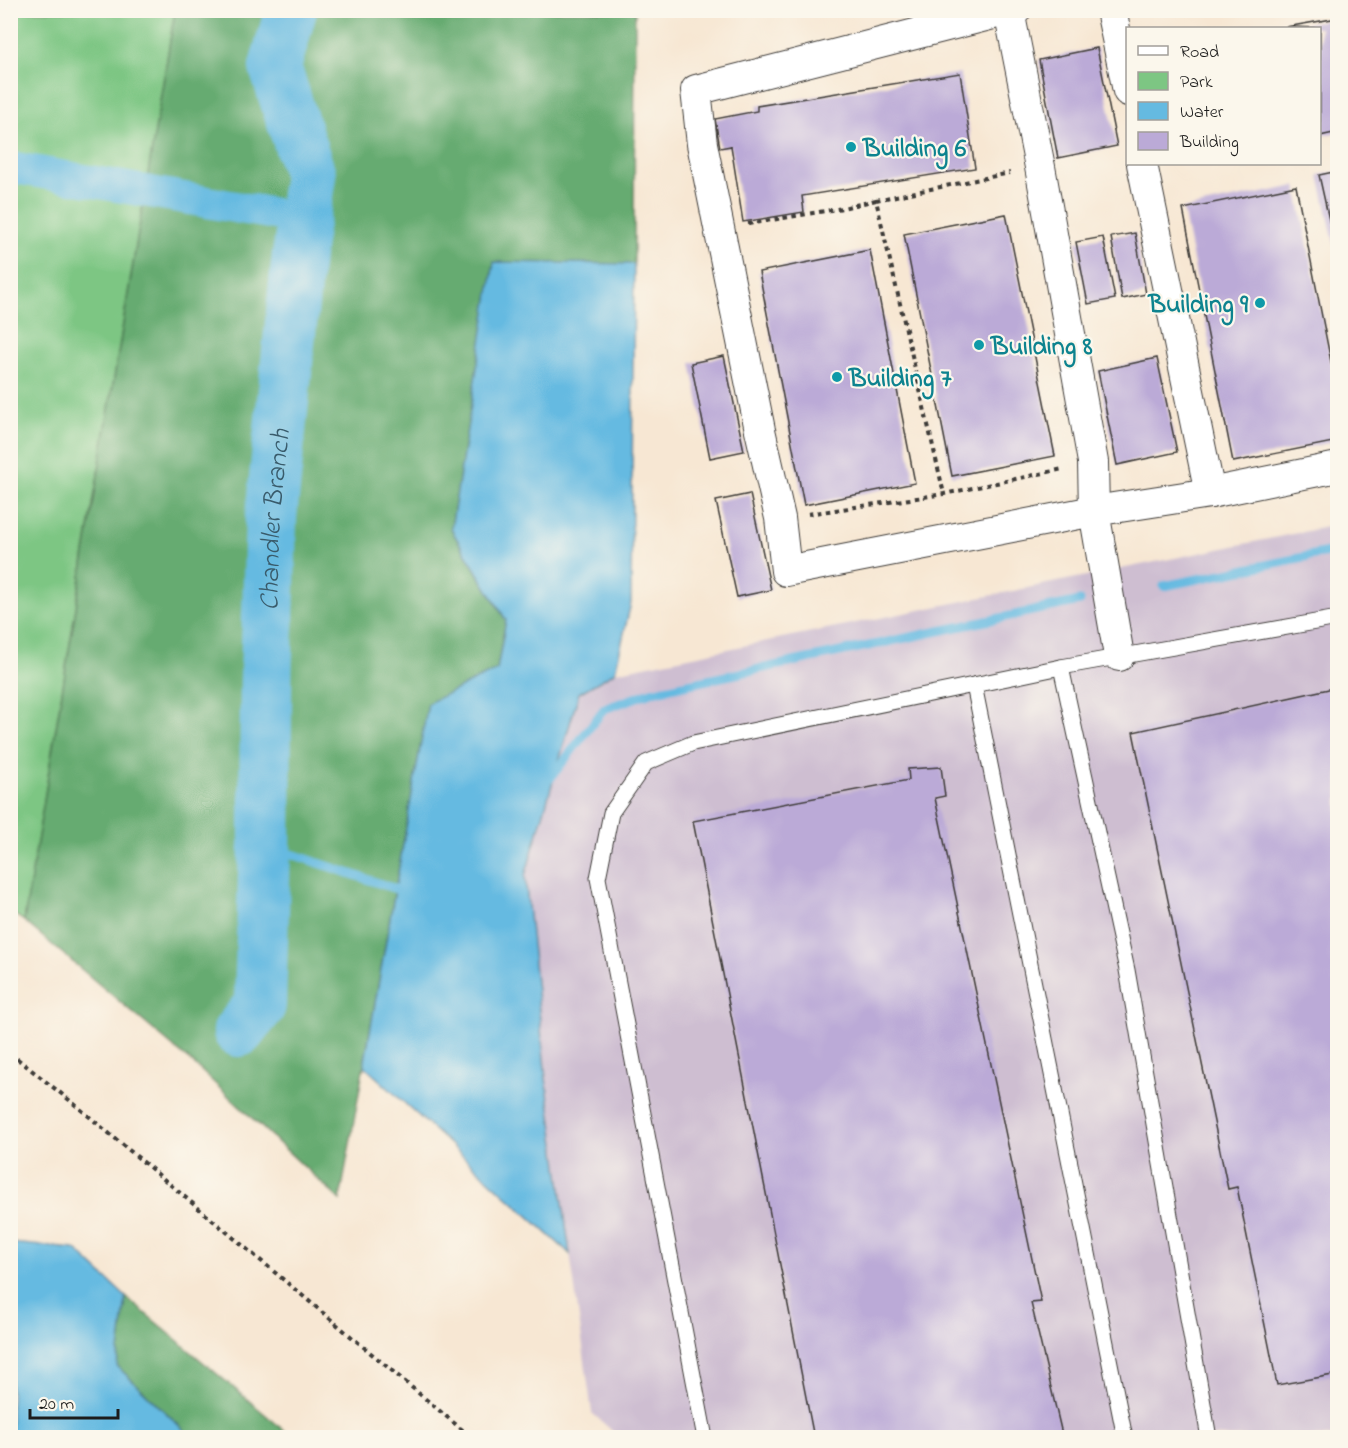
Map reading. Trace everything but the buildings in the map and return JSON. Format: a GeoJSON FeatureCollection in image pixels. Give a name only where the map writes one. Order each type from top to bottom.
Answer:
{"type":"FeatureCollection","features":[{"type":"Feature","properties":{"kind":"street"},"geometry":{"type":"LineString","coordinates":[[1016,10],[696,90],[702,144],[780,518],[786,571],[1094,511],[1210,493],[1338,467]]}},
{"type":"Feature","properties":{"kind":"street"},"geometry":{"type":"LineString","coordinates":[[1111,10],[1126,81]]}},
{"type":"Feature","properties":{"kind":"street"},"geometry":{"type":"LineString","coordinates":[[1009,11],[1040,167],[1093,462],[1094,511],[1119,656]]}},
{"type":"Feature","properties":{"kind":"street"},"geometry":{"type":"LineString","coordinates":[[1142,165],[1210,493]]}},
{"type":"Feature","properties":{"kind":"lane"},"geometry":{"type":"LineString","coordinates":[[705,1437],[598,878],[611,813],[646,763],[693,743],[1061,667],[1338,618]]}},
{"type":"Feature","properties":{"kind":"lane"},"geometry":{"type":"LineString","coordinates":[[1061,667],[1127,970],[1209,1437]]}},
{"type":"Feature","properties":{"kind":"lane"},"geometry":{"type":"LineString","coordinates":[[974,685],[1125,1437]]}},
{"type":"Feature","properties":{"kind":"path"},"geometry":{"type":"LineString","coordinates":[[719,228],[843,208],[1040,167]]}},
{"type":"Feature","properties":{"kind":"path"},"geometry":{"type":"LineString","coordinates":[[876,200],[944,494]]}},
{"type":"Feature","properties":{"kind":"path"},"geometry":{"type":"LineString","coordinates":[[780,518],[944,494],[1093,462]]}},
{"type":"Feature","properties":{"kind":"path"},"geometry":{"type":"LineString","coordinates":[[10,1053],[82,1110],[472,1437]]}},
{"type":"Feature","properties":{"kind":"shaded area"},"geometry":{"type":"Polygon","coordinates":[[[1337,525],[1337,1437],[619,1437],[592,1413],[546,1078],[525,876],[579,693],[615,672],[1337,525]]]}},
{"type":"Feature","properties":{"kind":"green space"},"geometry":{"type":"Polygon","coordinates":[[[11,11],[175,11],[24,921],[11,912],[11,11]]]}},
{"type":"Feature","properties":{"kind":"green space"},"geometry":{"type":"Polygon","coordinates":[[[175,11],[635,11],[634,264],[494,263],[451,529],[506,620],[497,670],[428,704],[340,1200],[195,1065],[24,921],[175,11]]]}},
{"type":"Feature","properties":{"kind":"green space"},"geometry":{"type":"Polygon","coordinates":[[[126,1297],[292,1437],[191,1437],[117,1366],[126,1297]]]}},
{"type":"Feature","properties":{"kind":"water"},"geometry":{"type":"Polygon","coordinates":[[[494,262],[634,264],[631,603],[615,672],[579,693],[525,876],[546,1078],[570,1254],[364,1066],[428,703],[497,670],[506,620],[451,529],[494,262]]]}},
{"type":"Feature","properties":{"kind":"water"},"geometry":{"type":"Polygon","coordinates":[[[11,1243],[75,1249],[126,1297],[117,1366],[191,1437],[11,1437],[11,1243]]]}},
{"type":"Feature","properties":{"kind":"waterway","name":"Chandler Branch"},"geometry":{"type":"LineString","coordinates":[[239,1031],[260,1005],[271,517],[298,255],[310,175],[275,67],[291,10]]}},
{"type":"Feature","properties":{"kind":"waterway"},"geometry":{"type":"LineString","coordinates":[[10,167],[303,219]]}},
{"type":"Feature","properties":{"kind":"waterway"},"geometry":{"type":"LineString","coordinates":[[1164,586],[1338,550]]}},
{"type":"Feature","properties":{"kind":"waterway"},"geometry":{"type":"LineString","coordinates":[[549,780],[604,709],[651,692],[1080,601]]}},
{"type":"Feature","properties":{"kind":"waterway"},"geometry":{"type":"LineString","coordinates":[[265,845],[405,892]]}},
{"type":"Feature","properties":{"kind":"place","name":"Building 6"},"geometry":{"type":"Point","coordinates":[851,147]}},
{"type":"Feature","properties":{"kind":"place","name":"Building 9"},"geometry":{"type":"Point","coordinates":[1260,303]}},
{"type":"Feature","properties":{"kind":"place","name":"Building 8"},"geometry":{"type":"Point","coordinates":[979,345]}},
{"type":"Feature","properties":{"kind":"place","name":"Building 7"},"geometry":{"type":"Point","coordinates":[837,377]}}]}
